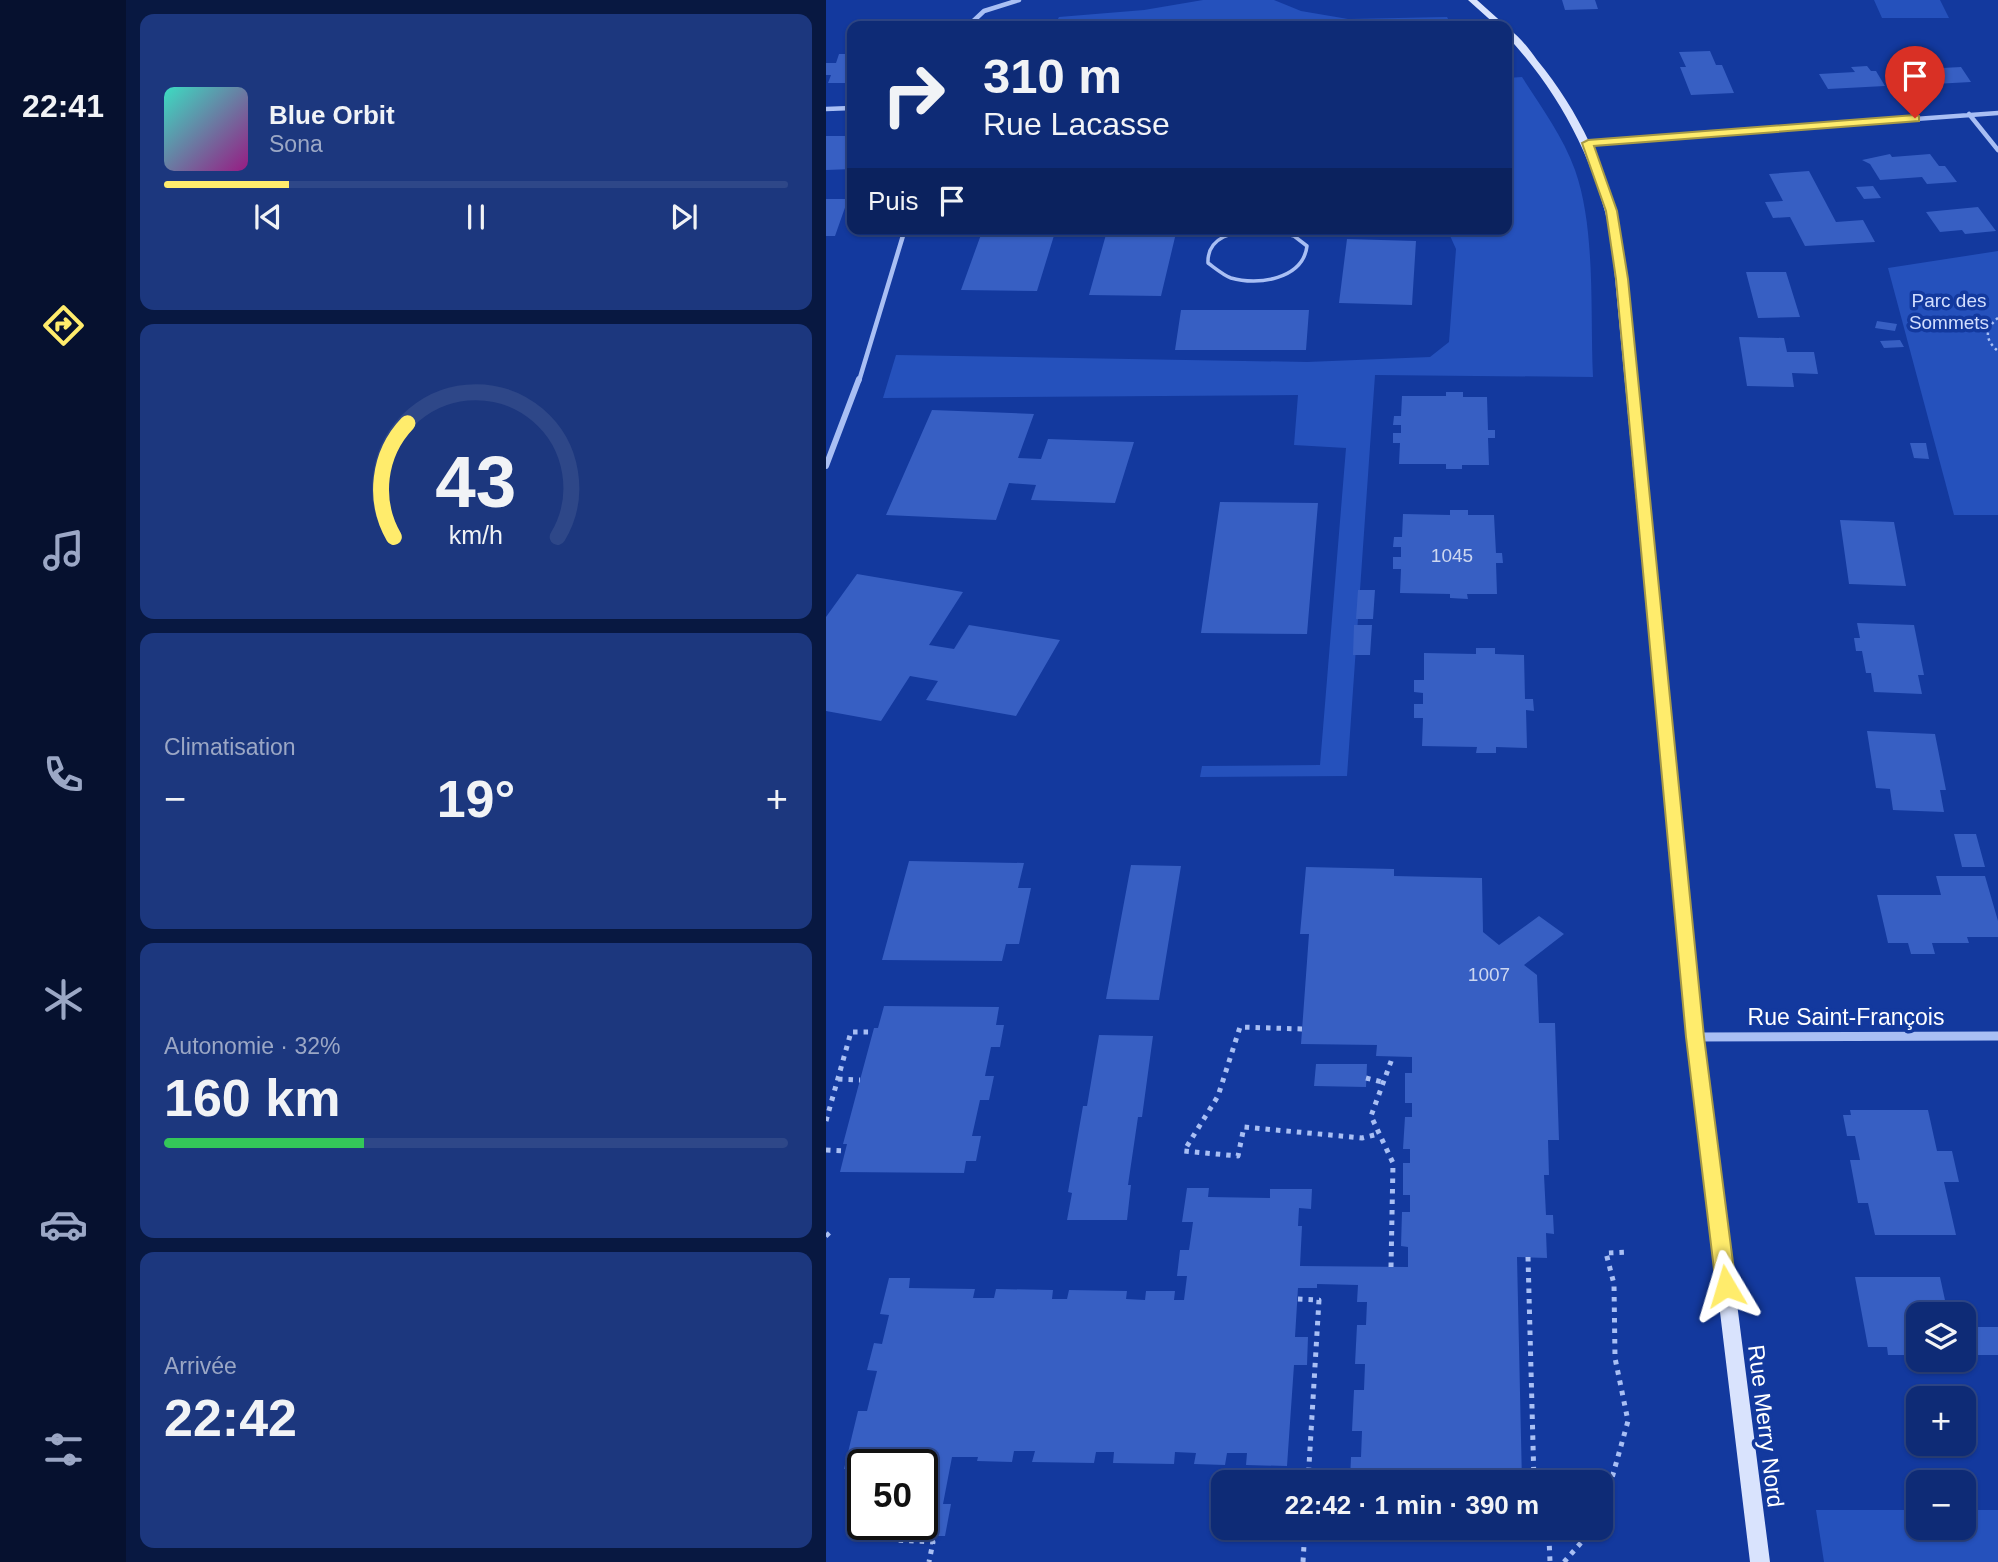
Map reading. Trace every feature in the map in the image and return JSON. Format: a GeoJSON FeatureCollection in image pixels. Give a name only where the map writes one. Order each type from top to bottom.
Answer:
{"type":"FeatureCollection","features":[{"type":"Feature","properties":{"kind":"main road"},"geometry":{"type":"LineString","coordinates":[[1472,0],[1496,21]]}},
{"type":"Feature","properties":{"kind":"main road","name":"Rue Merry Nord"},"geometry":{"type":"LineString","coordinates":[[1512,37],[1559,93],[1588,143],[1611,211],[1622,279],[1695,1037],[1760,1562]]}},
{"type":"Feature","properties":{"kind":"street"},"geometry":{"type":"LineString","coordinates":[[972,21],[985,11],[1019,0]]}},
{"type":"Feature","properties":{"kind":"street"},"geometry":{"type":"LineString","coordinates":[[826,109],[847,108]]}},
{"type":"Feature","properties":{"kind":"street"},"geometry":{"type":"LineString","coordinates":[[1588,143],[1998,113]]}},
{"type":"Feature","properties":{"kind":"street"},"geometry":{"type":"LineString","coordinates":[[1969,114],[1998,150]]}},
{"type":"Feature","properties":{"kind":"street"},"geometry":{"type":"LineString","coordinates":[[826,466],[861,375],[903,235]]}},
{"type":"Feature","properties":{"kind":"street","name":"Rue Saint-François"},"geometry":{"type":"LineString","coordinates":[[1695,1037],[1998,1036]]}},
{"type":"Feature","properties":{"kind":"lane"},"geometry":{"type":"LineString","coordinates":[[1228,235],[1218,239],[1210,247],[1206,255],[1208,263],[1215,271],[1241,280],[1273,279],[1301,267],[1307,259],[1308,250],[1303,242],[1292,235]]}},
{"type":"Feature","properties":{"kind":"path"},"geometry":{"type":"LineString","coordinates":[[1998,318],[1990,323],[1986,331],[1987,340],[1998,351]]}},
{"type":"Feature","properties":{"kind":"path"},"geometry":{"type":"LineString","coordinates":[[1302,1029],[1240,1027],[1218,1096],[1184,1151],[1238,1156],[1244,1126],[1362,1138],[1378,1134]]}},
{"type":"Feature","properties":{"kind":"path"},"geometry":{"type":"LineString","coordinates":[[826,1121],[851,1032],[873,1032]]}},
{"type":"Feature","properties":{"kind":"path"},"geometry":{"type":"LineString","coordinates":[[1391,1266],[1393,1163],[1372,1125],[1371,1111],[1392,1056]]}},
{"type":"Feature","properties":{"kind":"path"},"geometry":{"type":"LineString","coordinates":[[1366,1078],[1383,1082]]}},
{"type":"Feature","properties":{"kind":"path"},"geometry":{"type":"LineString","coordinates":[[838,1079],[860,1080]]}},
{"type":"Feature","properties":{"kind":"path"},"geometry":{"type":"LineString","coordinates":[[826,1150],[846,1151]]}},
{"type":"Feature","properties":{"kind":"path"},"geometry":{"type":"LineString","coordinates":[[1613,1474],[1628,1421],[1615,1358],[1615,1293],[1606,1253],[1629,1252]]}},
{"type":"Feature","properties":{"kind":"path"},"geometry":{"type":"LineString","coordinates":[[1528,1257],[1534,1470]]}},
{"type":"Feature","properties":{"kind":"path"},"geometry":{"type":"LineString","coordinates":[[1298,1299],[1319,1300],[1309,1470]]}},
{"type":"Feature","properties":{"kind":"path"},"geometry":{"type":"LineString","coordinates":[[894,1540],[933,1542],[929,1562]]}},
{"type":"Feature","properties":{"kind":"path"},"geometry":{"type":"LineString","coordinates":[[1303,1562],[1304,1540]]}},
{"type":"Feature","properties":{"kind":"path"},"geometry":{"type":"LineString","coordinates":[[1549,1540],[1550,1562]]}},
{"type":"Feature","properties":{"kind":"path"},"geometry":{"type":"LineString","coordinates":[[1564,1562],[1583,1540]]}},
{"type":"Feature","properties":{"kind":"green space"},"geometry":{"type":"Polygon","coordinates":[[[1203,0],[1274,0],[1301,11],[1348,19],[1447,17],[1449,21],[1057,21],[1059,17],[1144,10],[1203,0]]]}},
{"type":"Feature","properties":{"kind":"green space"},"geometry":{"type":"Polygon","coordinates":[[[1874,0],[1940,0],[1949,18],[1882,18],[1874,0]]]}},
{"type":"Feature","properties":{"kind":"green space"},"geometry":{"type":"Polygon","coordinates":[[[1522,77],[1551,122],[1575,170],[1582,193],[1591,272],[1593,377],[1375,375],[1347,776],[1200,777],[1202,766],[1320,765],[1346,448],[1294,445],[1298,395],[883,398],[896,355],[1307,362],[1430,357],[1449,342],[1456,249],[1450,235],[1512,235],[1512,78],[1522,77]]]}},
{"type":"Feature","properties":{"kind":"green space","name":"Parc des Sommets"},"geometry":{"type":"Polygon","coordinates":[[[1998,251],[1998,515],[1954,515],[1888,268],[1998,251]]]}},
{"type":"Feature","properties":{"kind":"green space"},"geometry":{"type":"Polygon","coordinates":[[[1816,1510],[1906,1510],[1906,1540],[1976,1540],[1976,1510],[1998,1510],[1998,1562],[1824,1562],[1816,1510]]]}},
{"type":"Feature","properties":{"kind":"building"},"geometry":{"type":"Polygon","coordinates":[[[1562,0],[1595,0],[1598,9],[1565,10],[1562,0]]]}},
{"type":"Feature","properties":{"kind":"building"},"geometry":{"type":"Polygon","coordinates":[[[1710,51],[1716,65],[1722,65],[1734,93],[1691,95],[1680,67],[1686,67],[1679,52],[1710,51]]]}},
{"type":"Feature","properties":{"kind":"building"},"geometry":{"type":"Polygon","coordinates":[[[839,54],[847,54],[847,83],[828,83],[831,75],[826,75],[826,63],[836,63],[839,54]]]}},
{"type":"Feature","properties":{"kind":"building"},"geometry":{"type":"Polygon","coordinates":[[[1867,66],[1871,71],[1876,71],[1885,86],[1828,89],[1819,74],[1855,72],[1851,67],[1867,66]]]}},
{"type":"Feature","properties":{"kind":"building"},"geometry":{"type":"Polygon","coordinates":[[[1961,67],[1971,82],[1916,85],[1905,70],[1961,67]]]}},
{"type":"Feature","properties":{"kind":"building"},"geometry":{"type":"Polygon","coordinates":[[[826,136],[847,136],[847,169],[826,170],[826,136]]]}},
{"type":"Feature","properties":{"kind":"building"},"geometry":{"type":"Polygon","coordinates":[[[1890,154],[1892,157],[1930,154],[1939,166],[1945,166],[1957,182],[1927,184],[1922,177],[1880,180],[1870,164],[1862,160],[1890,154]]]}},
{"type":"Feature","properties":{"kind":"building"},"geometry":{"type":"Polygon","coordinates":[[[1809,171],[1836,222],[1863,220],[1875,242],[1805,246],[1790,217],[1773,218],[1765,202],[1783,201],[1769,174],[1809,171]]]}},
{"type":"Feature","properties":{"kind":"building"},"geometry":{"type":"Polygon","coordinates":[[[1873,186],[1881,198],[1864,199],[1856,187],[1873,186]]]}},
{"type":"Feature","properties":{"kind":"building"},"geometry":{"type":"Polygon","coordinates":[[[826,199],[847,199],[835,236],[826,236],[826,199]]]}},
{"type":"Feature","properties":{"kind":"building"},"geometry":{"type":"Polygon","coordinates":[[[1978,207],[1996,231],[1965,234],[1962,230],[1940,232],[1926,212],[1978,207]]]}},
{"type":"Feature","properties":{"kind":"building"},"geometry":{"type":"Polygon","coordinates":[[[981,235],[1054,235],[1037,291],[961,290],[981,235]]]}},
{"type":"Feature","properties":{"kind":"building"},"geometry":{"type":"Polygon","coordinates":[[[1106,235],[1176,235],[1161,296],[1089,295],[1106,235]]]}},
{"type":"Feature","properties":{"kind":"building"},"geometry":{"type":"Polygon","coordinates":[[[1347,239],[1416,241],[1412,305],[1339,303],[1347,239]]]}},
{"type":"Feature","properties":{"kind":"building"},"geometry":{"type":"Polygon","coordinates":[[[1746,272],[1786,272],[1800,317],[1758,318],[1746,272]]]}},
{"type":"Feature","properties":{"kind":"building"},"geometry":{"type":"Polygon","coordinates":[[[1181,310],[1309,310],[1306,350],[1175,350],[1181,310]]]}},
{"type":"Feature","properties":{"kind":"building"},"geometry":{"type":"Polygon","coordinates":[[[1877,321],[1897,324],[1895,331],[1875,328],[1877,321]]]}},
{"type":"Feature","properties":{"kind":"building"},"geometry":{"type":"Polygon","coordinates":[[[1739,337],[1784,338],[1787,352],[1814,352],[1818,374],[1792,373],[1794,387],[1747,386],[1739,337]]]}},
{"type":"Feature","properties":{"kind":"building"},"geometry":{"type":"Polygon","coordinates":[[[1900,340],[1904,347],[1884,348],[1880,341],[1900,340]]]}},
{"type":"Feature","properties":{"kind":"building"},"geometry":{"type":"Polygon","coordinates":[[[1446,392],[1463,392],[1463,397],[1487,397],[1488,430],[1495,430],[1495,438],[1488,438],[1489,465],[1462,465],[1462,469],[1446,469],[1446,464],[1399,464],[1400,443],[1393,443],[1393,433],[1401,433],[1401,425],[1393,425],[1394,416],[1401,416],[1402,396],[1446,396],[1446,392]]]}},
{"type":"Feature","properties":{"kind":"building"},"geometry":{"type":"Polygon","coordinates":[[[932,410],[1034,414],[1018,458],[1041,459],[1048,439],[1134,442],[1115,503],[1031,500],[1036,485],[1009,483],[996,520],[886,515],[932,410]]]}},
{"type":"Feature","properties":{"kind":"building"},"geometry":{"type":"Polygon","coordinates":[[[1910,443],[1926,443],[1929,459],[1914,458],[1910,443]]]}},
{"type":"Feature","properties":{"kind":"building"},"geometry":{"type":"Polygon","coordinates":[[[1220,502],[1318,503],[1307,634],[1201,633],[1220,502]]]}},
{"type":"Feature","properties":{"kind":"building"},"geometry":{"type":"Polygon","coordinates":[[[1450,510],[1468,510],[1468,515],[1494,515],[1496,553],[1502,553],[1503,563],[1496,563],[1497,594],[1467,594],[1468,599],[1450,598],[1450,594],[1400,593],[1401,569],[1393,569],[1393,557],[1401,557],[1401,547],[1393,547],[1394,537],[1402,537],[1403,514],[1450,515],[1450,510]]]}},
{"type":"Feature","properties":{"kind":"building"},"geometry":{"type":"Polygon","coordinates":[[[1840,520],[1894,522],[1906,586],[1849,584],[1840,520]]]}},
{"type":"Feature","properties":{"kind":"building"},"geometry":{"type":"Polygon","coordinates":[[[857,574],[963,592],[929,645],[954,649],[969,625],[1060,640],[1016,716],[926,700],[938,681],[910,676],[881,721],[826,711],[826,617],[857,574]]]}},
{"type":"Feature","properties":{"kind":"building"},"geometry":{"type":"Polygon","coordinates":[[[1358,590],[1375,590],[1373,619],[1356,619],[1358,590]]]}},
{"type":"Feature","properties":{"kind":"building"},"geometry":{"type":"Polygon","coordinates":[[[1857,623],[1914,625],[1924,675],[1918,675],[1922,694],[1874,692],[1871,673],[1866,673],[1862,651],[1856,651],[1854,638],[1860,638],[1857,623]]]}},
{"type":"Feature","properties":{"kind":"building"},"geometry":{"type":"Polygon","coordinates":[[[1354,625],[1372,625],[1370,655],[1353,655],[1354,625]]]}},
{"type":"Feature","properties":{"kind":"building"},"geometry":{"type":"Polygon","coordinates":[[[1476,648],[1495,648],[1495,654],[1524,655],[1525,699],[1533,699],[1534,711],[1526,710],[1527,748],[1496,747],[1496,753],[1476,753],[1477,747],[1422,746],[1423,718],[1414,718],[1414,704],[1423,704],[1423,693],[1414,692],[1414,680],[1424,680],[1424,653],[1476,654],[1476,648]]]}},
{"type":"Feature","properties":{"kind":"building"},"geometry":{"type":"Polygon","coordinates":[[[1867,731],[1935,734],[1946,790],[1940,790],[1944,812],[1893,810],[1890,789],[1876,788],[1867,731]]]}},
{"type":"Feature","properties":{"kind":"building"},"geometry":{"type":"Polygon","coordinates":[[[1954,834],[1976,834],[1985,867],[1962,867],[1954,834]]]}},
{"type":"Feature","properties":{"kind":"building"},"geometry":{"type":"Polygon","coordinates":[[[909,861],[1024,863],[1018,888],[1031,888],[1019,944],[1006,944],[1002,961],[882,960],[909,861]]]}},
{"type":"Feature","properties":{"kind":"building"},"geometry":{"type":"Polygon","coordinates":[[[1131,865],[1181,866],[1159,1000],[1106,999],[1131,865]]]}},
{"type":"Feature","properties":{"kind":"building"},"geometry":{"type":"Polygon","coordinates":[[[1306,867],[1394,869],[1394,876],[1482,878],[1483,932],[1499,945],[1539,916],[1564,934],[1524,965],[1537,975],[1539,1023],[1555,1023],[1559,1140],[1548,1140],[1549,1175],[1544,1175],[1546,1215],[1553,1215],[1554,1234],[1546,1233],[1547,1258],[1517,1257],[1522,1470],[1350,1470],[1351,1457],[1361,1457],[1362,1431],[1352,1431],[1354,1390],[1364,1390],[1365,1364],[1355,1364],[1357,1325],[1366,1325],[1367,1302],[1357,1302],[1358,1285],[1317,1284],[1317,1288],[1298,1288],[1295,1337],[1308,1337],[1307,1365],[1294,1365],[1287,1466],[1246,1465],[1247,1453],[1227,1453],[1225,1465],[1194,1464],[1196,1453],[1175,1452],[1174,1464],[1113,1463],[1114,1452],[1096,1452],[1094,1463],[1032,1462],[1035,1451],[1014,1451],[1012,1462],[977,1461],[978,1457],[952,1457],[943,1504],[951,1504],[945,1536],[938,1536],[938,1449],[849,1449],[858,1411],[867,1411],[877,1371],[867,1370],[874,1343],[882,1344],[889,1315],[880,1314],[889,1278],[910,1278],[909,1288],[975,1289],[973,1298],[994,1298],[996,1289],[1053,1290],[1052,1299],[1067,1299],[1069,1290],[1127,1291],[1126,1299],[1145,1300],[1146,1291],[1175,1291],[1174,1300],[1184,1300],[1187,1276],[1177,1276],[1180,1250],[1189,1250],[1193,1222],[1182,1222],[1187,1188],[1209,1188],[1208,1197],[1270,1198],[1270,1189],[1312,1189],[1311,1209],[1299,1208],[1298,1226],[1302,1226],[1300,1266],[1408,1267],[1408,1247],[1401,1246],[1402,1212],[1410,1212],[1410,1195],[1403,1195],[1403,1163],[1410,1163],[1410,1149],[1403,1149],[1405,1117],[1412,1117],[1412,1103],[1405,1103],[1405,1073],[1412,1073],[1412,1057],[1376,1056],[1377,1045],[1301,1044],[1309,934],[1300,934],[1306,867]]]}},
{"type":"Feature","properties":{"kind":"building"},"geometry":{"type":"Polygon","coordinates":[[[1936,876],[1985,876],[1998,921],[1998,937],[1967,937],[1969,943],[1932,943],[1935,954],[1911,954],[1908,943],[1888,943],[1877,895],[1941,895],[1936,876]]]}},
{"type":"Feature","properties":{"kind":"building"},"geometry":{"type":"Polygon","coordinates":[[[884,1006],[999,1007],[996,1025],[1004,1025],[1000,1047],[991,1047],[985,1076],[994,1076],[989,1100],[980,1100],[972,1136],[981,1136],[976,1161],[966,1161],[964,1173],[840,1172],[847,1144],[843,1144],[874,1028],[878,1028],[884,1006]]]}},
{"type":"Feature","properties":{"kind":"building"},"geometry":{"type":"Polygon","coordinates":[[[1099,1035],[1153,1036],[1142,1117],[1138,1117],[1128,1185],[1131,1185],[1127,1220],[1067,1220],[1072,1193],[1068,1192],[1099,1035]]]}},
{"type":"Feature","properties":{"kind":"building"},"geometry":{"type":"Polygon","coordinates":[[[1316,1064],[1367,1064],[1366,1087],[1314,1086],[1316,1064]]]}},
{"type":"Feature","properties":{"kind":"building"},"geometry":{"type":"Polygon","coordinates":[[[1850,1110],[1928,1110],[1937,1151],[1952,1151],[1959,1182],[1944,1182],[1956,1235],[1875,1235],[1868,1203],[1858,1203],[1850,1160],[1860,1160],[1855,1136],[1847,1136],[1843,1115],[1851,1115],[1850,1110]]]}},
{"type":"Feature","properties":{"kind":"building"},"geometry":{"type":"Polygon","coordinates":[[[1855,1277],[1940,1277],[1945,1302],[1906,1302],[1906,1355],[1888,1355],[1887,1347],[1868,1347],[1855,1277]]]}},
{"type":"Feature","properties":{"kind":"building"},"geometry":{"type":"Polygon","coordinates":[[[1976,1327],[1998,1327],[1998,1355],[1976,1355],[1976,1327]]]}},
{"type":"Feature","properties":{"kind":"route"},"geometry":{"type":"LineString","coordinates":[[1726,1286],[1695,1037],[1622,279],[1611,211],[1588,143],[1915,118]]}}]}
